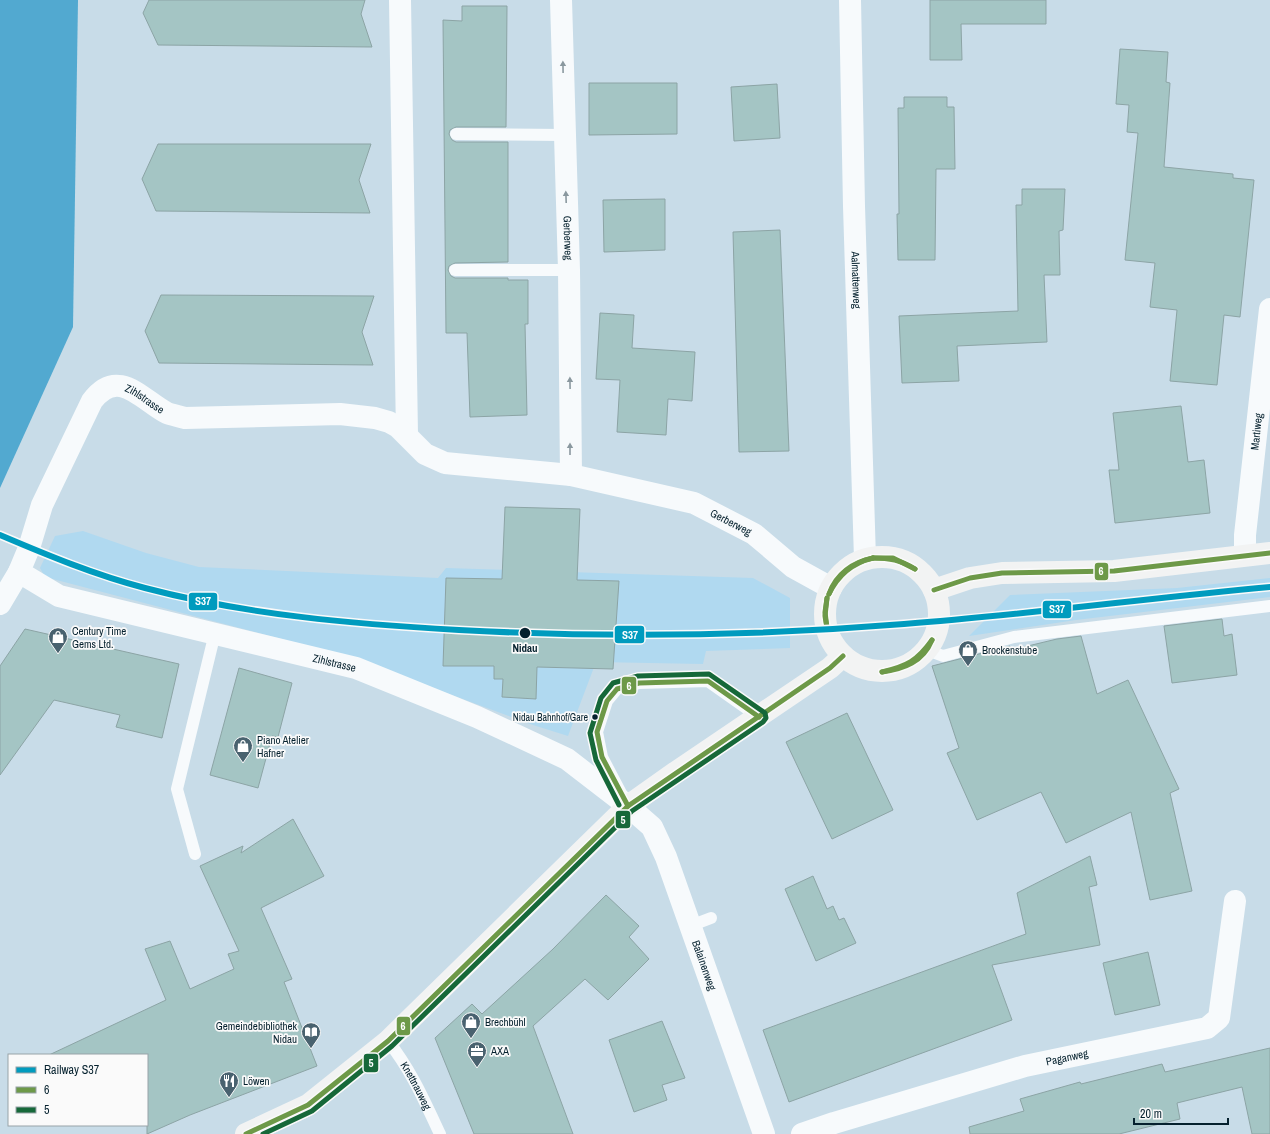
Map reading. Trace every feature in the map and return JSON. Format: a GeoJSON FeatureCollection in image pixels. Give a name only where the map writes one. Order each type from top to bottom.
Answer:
{"type":"FeatureCollection","features":[{"type":"Feature","properties":{"kind":"main road"},"geometry":{"type":"LineString","coordinates":[[934,590],[970,578],[1002,573],[1114,571],[1245,555],[1270,554]]}},
{"type":"Feature","properties":{"kind":"main road"},"geometry":{"type":"LineString","coordinates":[[882,557],[898,559],[912,566],[925,576],[934,590],[937,600],[939,621],[935,636],[927,650],[913,663],[896,670],[877,672],[859,667],[843,656],[833,644],[826,625],[824,613],[826,600],[831,588],[840,575],[851,566],[865,559],[882,557]]}},
{"type":"Feature","properties":{"kind":"main road"},"geometry":{"type":"LineString","coordinates":[[246,1134],[308,1105],[388,1041],[628,806],[843,656]]}},
{"type":"Feature","properties":{"kind":"street"},"geometry":{"type":"LineString","coordinates":[[400,0],[407,435]]}},
{"type":"Feature","properties":{"kind":"street","name":"Gerberweg"},"geometry":{"type":"LineString","coordinates":[[561,0],[569,270],[571,475]]}},
{"type":"Feature","properties":{"kind":"street","name":"Aalmattenweg"},"geometry":{"type":"LineString","coordinates":[[850,0],[854,206],[865,559]]}},
{"type":"Feature","properties":{"kind":"street","name":"Martiweg"},"geometry":{"type":"LineString","coordinates":[[1245,555],[1246,528],[1270,309]]}},
{"type":"Feature","properties":{"kind":"street","name":"Zihlstrasse"},"geometry":{"type":"LineString","coordinates":[[0,604],[19,572],[29,548],[42,505],[92,401],[103,390],[110,387],[119,386],[137,391],[167,413],[185,418],[340,414],[375,418],[389,422],[407,435],[425,454],[445,463]]}},
{"type":"Feature","properties":{"kind":"street","name":"Gerberweg"},"geometry":{"type":"LineString","coordinates":[[445,463],[571,475],[694,503],[754,534],[793,567],[831,588]]}},
{"type":"Feature","properties":{"kind":"street","name":"Zihlstrasse"},"geometry":{"type":"LineString","coordinates":[[19,572],[59,596],[356,668],[477,717],[567,759],[628,806]]}},
{"type":"Feature","properties":{"kind":"street","name":"Balainenweg"},"geometry":{"type":"LineString","coordinates":[[628,806],[652,827],[666,857],[764,1134]]}},
{"type":"Feature","properties":{"kind":"street","name":"Paganweg"},"geometry":{"type":"LineString","coordinates":[[802,1134],[1025,1066],[1207,1028],[1219,1018],[1234,901]]}},
{"type":"Feature","properties":{"kind":"lane"},"geometry":{"type":"LineString","coordinates":[[456,134],[564,135]]}},
{"type":"Feature","properties":{"kind":"lane"},"geometry":{"type":"LineString","coordinates":[[455,270],[569,270]]}},
{"type":"Feature","properties":{"kind":"lane"},"geometry":{"type":"LineString","coordinates":[[927,650],[943,656],[1014,637],[1270,606]]}},
{"type":"Feature","properties":{"kind":"lane"},"geometry":{"type":"LineString","coordinates":[[195,854],[177,789],[215,633]]}},
{"type":"Feature","properties":{"kind":"lane"},"geometry":{"type":"LineString","coordinates":[[628,806],[602,757],[597,732],[607,701],[617,689],[639,683],[708,681],[759,716]]}},
{"type":"Feature","properties":{"kind":"lane"},"geometry":{"type":"LineString","coordinates":[[690,926],[711,918]]}},
{"type":"Feature","properties":{"kind":"lane","name":"Knettnauweg"},"geometry":{"type":"LineString","coordinates":[[388,1041],[405,1062],[440,1134]]}},
{"type":"Feature","properties":{"kind":"shaded area"},"geometry":{"type":"Polygon","coordinates":[[[83,531],[146,553],[199,567],[438,578],[446,568],[753,578],[790,598],[790,648],[706,651],[703,664],[596,662],[568,736],[533,725],[347,656],[45,577],[40,568],[55,536],[83,531]]]}},
{"type":"Feature","properties":{"kind":"shaded area"},"geometry":{"type":"Polygon","coordinates":[[[1270,578],[1270,597],[1076,620],[969,636],[1010,595],[1177,588],[1270,578]]]}},
{"type":"Feature","properties":{"kind":"water"},"geometry":{"type":"Polygon","coordinates":[[[0,0],[78,0],[73,327],[0,488],[0,0]]]}},
{"type":"Feature","properties":{"kind":"building"},"geometry":{"type":"Polygon","coordinates":[[[149,0],[365,0],[361,14],[372,47],[158,45],[143,13],[149,0]]]}},
{"type":"Feature","properties":{"kind":"building"},"geometry":{"type":"Polygon","coordinates":[[[930,0],[1046,0],[1046,24],[961,24],[962,60],[930,60],[930,0]]]}},
{"type":"Feature","properties":{"kind":"building"},"geometry":{"type":"Polygon","coordinates":[[[462,6],[507,6],[506,127],[456,127],[450,130],[449,134],[452,140],[456,142],[508,142],[508,262],[455,263],[449,266],[448,270],[451,276],[455,278],[508,278],[508,280],[528,280],[528,324],[525,324],[527,415],[470,417],[467,333],[446,333],[443,20],[462,21],[462,6]]]}},
{"type":"Feature","properties":{"kind":"building"},"geometry":{"type":"Polygon","coordinates":[[[1120,49],[1168,52],[1166,82],[1170,83],[1164,167],[1233,174],[1233,178],[1254,180],[1240,317],[1224,315],[1217,385],[1170,381],[1177,310],[1150,307],[1155,263],[1125,260],[1138,133],[1127,132],[1129,105],[1116,104],[1120,49]]]}},
{"type":"Feature","properties":{"kind":"building"},"geometry":{"type":"Polygon","coordinates":[[[589,83],[677,83],[677,134],[589,135],[589,83]]]}},
{"type":"Feature","properties":{"kind":"building"},"geometry":{"type":"Polygon","coordinates":[[[777,84],[780,138],[734,141],[731,87],[777,84]]]}},
{"type":"Feature","properties":{"kind":"building"},"geometry":{"type":"Polygon","coordinates":[[[904,97],[947,97],[947,107],[954,107],[955,169],[936,169],[935,260],[898,260],[898,108],[904,108],[904,97]]]}},
{"type":"Feature","properties":{"kind":"building"},"geometry":{"type":"Polygon","coordinates":[[[158,144],[371,144],[359,180],[370,213],[156,211],[142,179],[158,144]]]}},
{"type":"Feature","properties":{"kind":"building"},"geometry":{"type":"Polygon","coordinates":[[[1022,189],[1065,189],[1063,230],[1059,231],[1060,275],[1044,275],[1047,342],[957,346],[959,381],[902,383],[899,316],[1018,311],[1016,205],[1022,205],[1022,189]]]}},
{"type":"Feature","properties":{"kind":"building"},"geometry":{"type":"Polygon","coordinates":[[[665,199],[665,250],[604,252],[603,200],[665,199]]]}},
{"type":"Feature","properties":{"kind":"building"},"geometry":{"type":"Polygon","coordinates":[[[780,230],[789,451],[739,452],[733,232],[780,230]]]}},
{"type":"Feature","properties":{"kind":"building"},"geometry":{"type":"Polygon","coordinates":[[[161,295],[374,296],[362,332],[373,365],[159,363],[145,331],[161,295]]]}},
{"type":"Feature","properties":{"kind":"building"},"geometry":{"type":"Polygon","coordinates":[[[600,313],[634,315],[632,348],[695,352],[692,401],[668,399],[666,435],[617,432],[620,380],[596,379],[600,313]]]}},
{"type":"Feature","properties":{"kind":"building"},"geometry":{"type":"Polygon","coordinates":[[[1181,406],[1188,462],[1204,460],[1210,513],[1115,523],[1109,470],[1119,470],[1113,413],[1181,406]]]}},
{"type":"Feature","properties":{"kind":"building"},"geometry":{"type":"Polygon","coordinates":[[[505,507],[580,509],[577,580],[619,581],[613,669],[537,667],[536,699],[502,697],[503,679],[494,679],[494,666],[443,666],[446,578],[502,579],[505,507]]]}},
{"type":"Feature","properties":{"kind":"building"},"geometry":{"type":"Polygon","coordinates":[[[1222,619],[1224,636],[1232,634],[1237,675],[1172,683],[1164,626],[1222,619]]]}},
{"type":"Feature","properties":{"kind":"building"},"geometry":{"type":"Polygon","coordinates":[[[25,629],[179,664],[162,738],[116,727],[120,715],[54,700],[0,775],[0,666],[25,629]]]}},
{"type":"Feature","properties":{"kind":"building"},"geometry":{"type":"Polygon","coordinates":[[[1081,636],[1097,694],[1128,680],[1179,789],[1170,793],[1192,891],[1150,900],[1131,812],[1066,843],[1041,792],[977,820],[947,753],[959,748],[932,666],[1010,646],[1011,650],[1057,639],[1081,636]]]}},
{"type":"Feature","properties":{"kind":"building"},"geometry":{"type":"Polygon","coordinates":[[[239,668],[292,683],[278,737],[272,736],[258,788],[210,775],[239,668]]]}},
{"type":"Feature","properties":{"kind":"building"},"geometry":{"type":"Polygon","coordinates":[[[847,713],[893,810],[832,839],[786,742],[847,713]]]}},
{"type":"Feature","properties":{"kind":"building"},"geometry":{"type":"Polygon","coordinates":[[[293,819],[324,876],[261,908],[292,979],[284,982],[317,1066],[190,1115],[147,1134],[148,1054],[51,1054],[166,1000],[145,949],[170,941],[190,989],[234,969],[228,954],[239,951],[200,866],[243,846],[241,853],[293,819]]]}},
{"type":"Feature","properties":{"kind":"building"},"geometry":{"type":"Polygon","coordinates":[[[1090,856],[1097,885],[1089,887],[1100,945],[992,965],[1012,1020],[789,1102],[763,1030],[1026,934],[1017,893],[1090,856]]]}},
{"type":"Feature","properties":{"kind":"building"},"geometry":{"type":"Polygon","coordinates":[[[813,876],[827,909],[833,906],[839,920],[844,918],[856,943],[816,961],[785,889],[813,876]]]}},
{"type":"Feature","properties":{"kind":"building"},"geometry":{"type":"Polygon","coordinates":[[[606,895],[639,926],[629,937],[649,959],[608,1000],[585,979],[533,1026],[573,1134],[474,1134],[435,1038],[472,1004],[482,1014],[553,949],[606,895]]]}},
{"type":"Feature","properties":{"kind":"building"},"geometry":{"type":"Polygon","coordinates":[[[1148,952],[1160,1005],[1115,1015],[1103,963],[1148,952]]]}},
{"type":"Feature","properties":{"kind":"building"},"geometry":{"type":"Polygon","coordinates":[[[662,1021],[685,1078],[662,1085],[667,1100],[634,1112],[609,1040],[662,1021]]]}},
{"type":"Feature","properties":{"kind":"building"},"geometry":{"type":"Polygon","coordinates":[[[1270,1048],[1270,1134],[1252,1134],[1242,1087],[1177,1103],[1180,1119],[1119,1134],[970,1134],[969,1127],[1024,1111],[1020,1099],[1080,1082],[1081,1084],[1162,1064],[1165,1072],[1270,1048]]]}},
{"type":"Feature","properties":{"kind":"rail line","name":"S37"},"geometry":{"type":"LineString","coordinates":[[0,535],[53,557],[126,583],[222,605],[261,612],[380,625],[514,633],[625,635],[737,633],[848,628],[996,616],[1270,587]]}},
{"type":"Feature","properties":{"kind":"transit line","name":"6"},"geometry":{"type":"LineString","coordinates":[[934,590],[970,578],[1002,573],[1114,571],[1270,553]]}},
{"type":"Feature","properties":{"kind":"transit line","name":"6"},"geometry":{"type":"LineString","coordinates":[[829,594],[836,580],[846,570],[859,562],[873,558]]}},
{"type":"Feature","properties":{"kind":"transit line","name":"6"},"geometry":{"type":"LineString","coordinates":[[829,594],[837,581],[846,571],[865,560],[873,558]]}},
{"type":"Feature","properties":{"kind":"transit line","name":"6"},"geometry":{"type":"LineString","coordinates":[[873,558],[893,558],[915,569]]}},
{"type":"Feature","properties":{"kind":"transit line","name":"6"},"geometry":{"type":"LineString","coordinates":[[873,558],[895,560],[905,563],[915,569]]}},
{"type":"Feature","properties":{"kind":"transit line","name":"6"},"geometry":{"type":"LineString","coordinates":[[827,598],[825,616],[827,628]]}},
{"type":"Feature","properties":{"kind":"transit line","name":"6"},"geometry":{"type":"LineString","coordinates":[[827,598],[825,612],[827,628]]}},
{"type":"Feature","properties":{"kind":"transit line","name":"6"},"geometry":{"type":"LineString","coordinates":[[882,672],[911,662],[927,647],[932,640]]}},
{"type":"Feature","properties":{"kind":"transit line","name":"6"},"geometry":{"type":"LineString","coordinates":[[882,672],[898,669],[912,663],[923,654],[932,640]]}},
{"type":"Feature","properties":{"kind":"transit line","name":"6"},"geometry":{"type":"LineString","coordinates":[[246,1134],[308,1105],[388,1041],[628,806],[830,668],[843,656]]}},
{"type":"Feature","properties":{"kind":"transit line","name":"5"},"geometry":{"type":"LineString","coordinates":[[263,1134],[312,1111],[392,1046],[632,811],[763,722],[766,718],[765,713],[709,674],[638,676],[613,683],[601,698],[590,733],[596,760],[619,805]]}},
{"type":"Feature","properties":{"kind":"transit line","name":"6"},"geometry":{"type":"LineString","coordinates":[[628,806],[602,757],[597,732],[607,701],[617,689],[639,683],[708,681],[759,717]]}},
{"type":"Feature","properties":{"kind":"place","name":"Nidau"},"geometry":{"type":"Point","coordinates":[525,633]}},
{"type":"Feature","properties":{"kind":"place","name":"Century Time Gems Ltd."},"geometry":{"type":"Point","coordinates":[58,654]}},
{"type":"Feature","properties":{"kind":"place","name":"Brockenstube"},"geometry":{"type":"Point","coordinates":[968,667]}},
{"type":"Feature","properties":{"kind":"place","name":"Nidau Bahnhof/Gare"},"geometry":{"type":"Point","coordinates":[595,717]}},
{"type":"Feature","properties":{"kind":"place","name":"Piano Atelier Hafner"},"geometry":{"type":"Point","coordinates":[243,763]}},
{"type":"Feature","properties":{"kind":"place","name":"Brechbühl"},"geometry":{"type":"Point","coordinates":[471,1039]}},
{"type":"Feature","properties":{"kind":"place","name":"Gemeindebibliothek Nidau"},"geometry":{"type":"Point","coordinates":[311,1049]}},
{"type":"Feature","properties":{"kind":"place","name":"AXA"},"geometry":{"type":"Point","coordinates":[477,1068]}},
{"type":"Feature","properties":{"kind":"place","name":"Löwen"},"geometry":{"type":"Point","coordinates":[229,1098]}}]}
